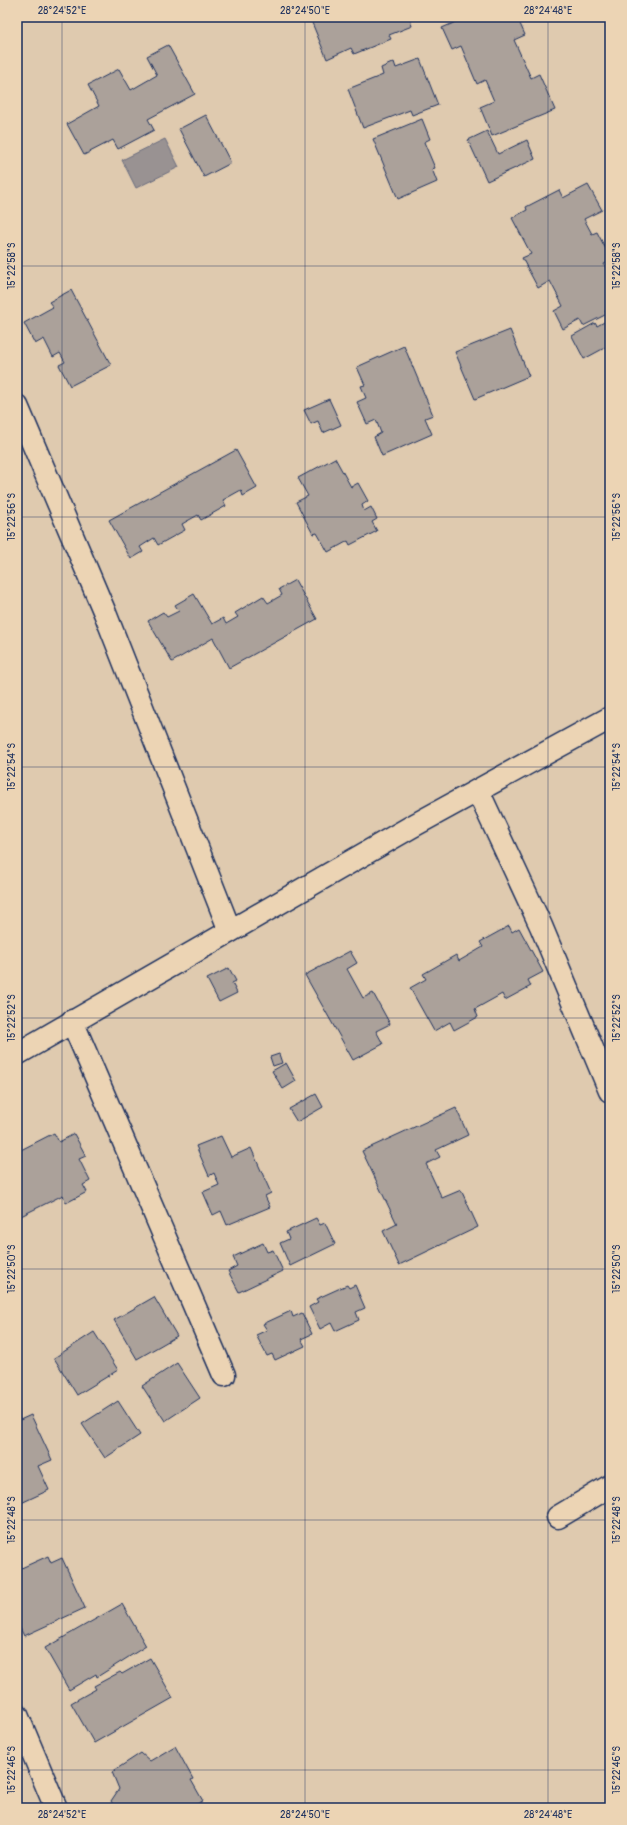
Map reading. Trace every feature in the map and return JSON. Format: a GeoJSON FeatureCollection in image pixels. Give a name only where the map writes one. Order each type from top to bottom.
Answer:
{"type":"FeatureCollection","features":[{"type":"Feature","properties":{"kind":"street"},"geometry":{"type":"LineString","coordinates":[[17,406],[104,612],[230,931]]}},
{"type":"Feature","properties":{"kind":"street"},"geometry":{"type":"LineString","coordinates":[[17,1054],[230,931],[610,718]]}},
{"type":"Feature","properties":{"kind":"street"},"geometry":{"type":"LineString","coordinates":[[478,791],[541,926],[610,1091]]}},
{"type":"Feature","properties":{"kind":"street"},"geometry":{"type":"LineString","coordinates":[[72,1021],[224,1375]]}},
{"type":"Feature","properties":{"kind":"street"},"geometry":{"type":"LineString","coordinates":[[558,1517],[610,1486]]}},
{"type":"Feature","properties":{"kind":"street"},"geometry":{"type":"LineString","coordinates":[[17,1715],[56,1808]]}},
{"type":"Feature","properties":{"kind":"shaded area"},"geometry":{"type":"Polygon","coordinates":[[[165,139],[179,167],[136,188],[122,160],[165,139]]]}},
{"type":"Feature","properties":{"kind":"building"},"geometry":{"type":"Polygon","coordinates":[[[409,17],[412,26],[389,35],[391,39],[354,54],[351,48],[327,59],[310,18],[409,17]]]}},
{"type":"Feature","properties":{"kind":"building"},"geometry":{"type":"Polygon","coordinates":[[[467,17],[517,17],[525,35],[514,40],[531,78],[539,74],[555,110],[492,136],[480,107],[494,101],[485,80],[477,84],[461,46],[452,50],[442,28],[467,17]]]}},
{"type":"Feature","properties":{"kind":"building"},"geometry":{"type":"Polygon","coordinates":[[[168,45],[195,94],[148,119],[154,130],[118,149],[113,140],[84,155],[67,124],[99,106],[88,85],[119,69],[131,90],[157,75],[147,56],[168,45]]]}},
{"type":"Feature","properties":{"kind":"building"},"geometry":{"type":"Polygon","coordinates":[[[420,59],[438,105],[412,115],[410,110],[363,128],[348,89],[383,75],[381,68],[394,62],[396,68],[420,59]]]}},
{"type":"Feature","properties":{"kind":"building"},"geometry":{"type":"Polygon","coordinates":[[[206,115],[231,163],[204,177],[179,129],[206,115]]]}},
{"type":"Feature","properties":{"kind":"building"},"geometry":{"type":"Polygon","coordinates":[[[422,119],[430,139],[424,142],[435,168],[432,169],[437,182],[398,199],[373,139],[422,119]]]}},
{"type":"Feature","properties":{"kind":"building"},"geometry":{"type":"Polygon","coordinates":[[[487,131],[498,154],[527,140],[535,159],[487,181],[468,140],[487,131]]]}},
{"type":"Feature","properties":{"kind":"building"},"geometry":{"type":"Polygon","coordinates":[[[588,185],[602,210],[584,219],[592,234],[597,232],[610,257],[610,261],[604,264],[610,275],[610,308],[605,311],[607,314],[583,326],[580,320],[563,329],[554,311],[563,306],[550,281],[538,288],[522,258],[531,254],[512,218],[527,210],[526,207],[559,190],[563,198],[588,185]]]}},
{"type":"Feature","properties":{"kind":"building"},"geometry":{"type":"Polygon","coordinates":[[[71,290],[111,365],[70,386],[59,365],[65,362],[60,353],[53,357],[44,339],[35,344],[24,323],[53,307],[49,302],[71,290]]]}},
{"type":"Feature","properties":{"kind":"building"},"geometry":{"type":"Polygon","coordinates":[[[608,320],[610,324],[610,345],[584,359],[572,336],[595,323],[597,326],[608,320]]]}},
{"type":"Feature","properties":{"kind":"building"},"geometry":{"type":"Polygon","coordinates":[[[510,330],[529,376],[475,399],[455,352],[510,330]]]}},
{"type":"Feature","properties":{"kind":"building"},"geometry":{"type":"Polygon","coordinates":[[[404,346],[433,415],[425,418],[432,434],[382,456],[374,437],[381,433],[376,420],[367,424],[357,402],[366,398],[361,386],[365,385],[357,367],[404,346]]]}},
{"type":"Feature","properties":{"kind":"building"},"geometry":{"type":"Polygon","coordinates":[[[329,399],[341,425],[323,433],[318,421],[311,424],[304,410],[329,399]]]}},
{"type":"Feature","properties":{"kind":"building"},"geometry":{"type":"Polygon","coordinates":[[[236,450],[257,488],[243,496],[241,490],[223,500],[226,506],[201,520],[198,515],[182,524],[185,530],[158,545],[154,538],[140,547],[143,552],[131,559],[109,520],[236,450]]]}},
{"type":"Feature","properties":{"kind":"building"},"geometry":{"type":"Polygon","coordinates":[[[335,458],[351,487],[358,483],[368,501],[362,505],[364,511],[371,507],[377,519],[372,522],[377,531],[350,545],[348,541],[328,552],[317,533],[313,534],[296,502],[308,496],[298,478],[335,458]]]}},
{"type":"Feature","properties":{"kind":"building"},"geometry":{"type":"Polygon","coordinates":[[[295,580],[317,619],[229,668],[213,638],[172,662],[148,621],[163,612],[167,617],[179,611],[175,605],[194,594],[212,624],[223,618],[226,624],[238,617],[235,613],[263,596],[268,603],[282,595],[279,589],[295,580]]]}},
{"type":"Feature","properties":{"kind":"building"},"geometry":{"type":"Polygon","coordinates":[[[509,926],[512,932],[519,928],[543,972],[528,980],[531,986],[505,1000],[502,994],[475,1009],[478,1017],[454,1030],[450,1022],[434,1031],[410,988],[426,979],[423,974],[456,955],[459,961],[483,947],[480,942],[509,926]]]}},
{"type":"Feature","properties":{"kind":"building"},"geometry":{"type":"Polygon","coordinates":[[[350,951],[357,963],[347,969],[363,998],[373,993],[390,1024],[376,1031],[383,1044],[353,1060],[305,975],[350,951]]]}},
{"type":"Feature","properties":{"kind":"building"},"geometry":{"type":"Polygon","coordinates":[[[229,968],[236,981],[232,983],[237,993],[219,1002],[207,979],[229,968]]]}},
{"type":"Feature","properties":{"kind":"building"},"geometry":{"type":"Polygon","coordinates":[[[279,1054],[282,1063],[273,1066],[270,1057],[279,1054]]]}},
{"type":"Feature","properties":{"kind":"building"},"geometry":{"type":"Polygon","coordinates":[[[286,1063],[296,1081],[283,1089],[272,1071],[286,1063]]]}},
{"type":"Feature","properties":{"kind":"building"},"geometry":{"type":"Polygon","coordinates":[[[316,1094],[323,1107],[297,1122],[289,1109],[316,1094]]]}},
{"type":"Feature","properties":{"kind":"building"},"geometry":{"type":"Polygon","coordinates":[[[456,1108],[468,1135],[436,1150],[440,1157],[426,1164],[442,1198],[461,1190],[478,1227],[399,1265],[383,1231],[397,1224],[362,1151],[456,1108]]]}},
{"type":"Feature","properties":{"kind":"building"},"geometry":{"type":"Polygon","coordinates":[[[54,1133],[59,1142],[74,1134],[86,1156],[79,1159],[90,1181],[83,1185],[87,1192],[66,1203],[63,1195],[17,1218],[17,1163],[21,1161],[17,1152],[54,1133]]]}},
{"type":"Feature","properties":{"kind":"building"},"geometry":{"type":"Polygon","coordinates":[[[221,1136],[231,1157],[251,1148],[271,1193],[265,1196],[270,1207],[227,1225],[221,1211],[213,1215],[203,1192],[219,1185],[214,1173],[209,1176],[196,1146],[221,1136]]]}},
{"type":"Feature","properties":{"kind":"building"},"geometry":{"type":"Polygon","coordinates":[[[316,1218],[320,1225],[325,1223],[335,1244],[290,1266],[280,1243],[289,1239],[286,1232],[316,1218]]]}},
{"type":"Feature","properties":{"kind":"building"},"geometry":{"type":"Polygon","coordinates":[[[263,1243],[267,1252],[273,1250],[283,1271],[239,1292],[228,1271],[237,1266],[233,1257],[263,1243]]]}},
{"type":"Feature","properties":{"kind":"building"},"geometry":{"type":"Polygon","coordinates":[[[347,1285],[349,1288],[355,1285],[365,1308],[356,1312],[359,1320],[335,1331],[331,1323],[320,1329],[309,1307],[318,1302],[316,1299],[347,1285]]]}},
{"type":"Feature","properties":{"kind":"building"},"geometry":{"type":"Polygon","coordinates":[[[154,1297],[177,1336],[137,1359],[114,1320],[154,1297]]]}},
{"type":"Feature","properties":{"kind":"building"},"geometry":{"type":"Polygon","coordinates":[[[291,1311],[293,1317],[302,1313],[312,1334],[301,1339],[305,1346],[275,1360],[272,1354],[267,1356],[256,1335],[267,1330],[263,1324],[291,1311]]]}},
{"type":"Feature","properties":{"kind":"building"},"geometry":{"type":"Polygon","coordinates":[[[94,1332],[118,1370],[77,1395],[54,1358],[94,1332]]]}},
{"type":"Feature","properties":{"kind":"building"},"geometry":{"type":"Polygon","coordinates":[[[177,1363],[200,1398],[165,1421],[142,1386],[177,1363]]]}},
{"type":"Feature","properties":{"kind":"building"},"geometry":{"type":"Polygon","coordinates":[[[118,1401],[140,1435],[105,1458],[82,1424],[118,1401]]]}},
{"type":"Feature","properties":{"kind":"building"},"geometry":{"type":"Polygon","coordinates":[[[17,1413],[20,1420],[31,1415],[52,1460],[38,1466],[49,1490],[17,1505],[17,1413]]]}},
{"type":"Feature","properties":{"kind":"building"},"geometry":{"type":"Polygon","coordinates":[[[48,1556],[51,1563],[62,1558],[85,1608],[24,1636],[17,1622],[17,1570],[48,1556]]]}},
{"type":"Feature","properties":{"kind":"building"},"geometry":{"type":"Polygon","coordinates":[[[122,1604],[146,1646],[97,1677],[96,1674],[69,1690],[45,1648],[122,1604]]]}},
{"type":"Feature","properties":{"kind":"building"},"geometry":{"type":"Polygon","coordinates":[[[150,1658],[173,1698],[94,1743],[71,1703],[96,1689],[94,1686],[120,1672],[122,1674],[150,1658]]]}},
{"type":"Feature","properties":{"kind":"building"},"geometry":{"type":"Polygon","coordinates":[[[175,1746],[203,1801],[189,1808],[115,1808],[111,1801],[119,1789],[112,1772],[141,1753],[150,1761],[175,1746]]]}}]}
